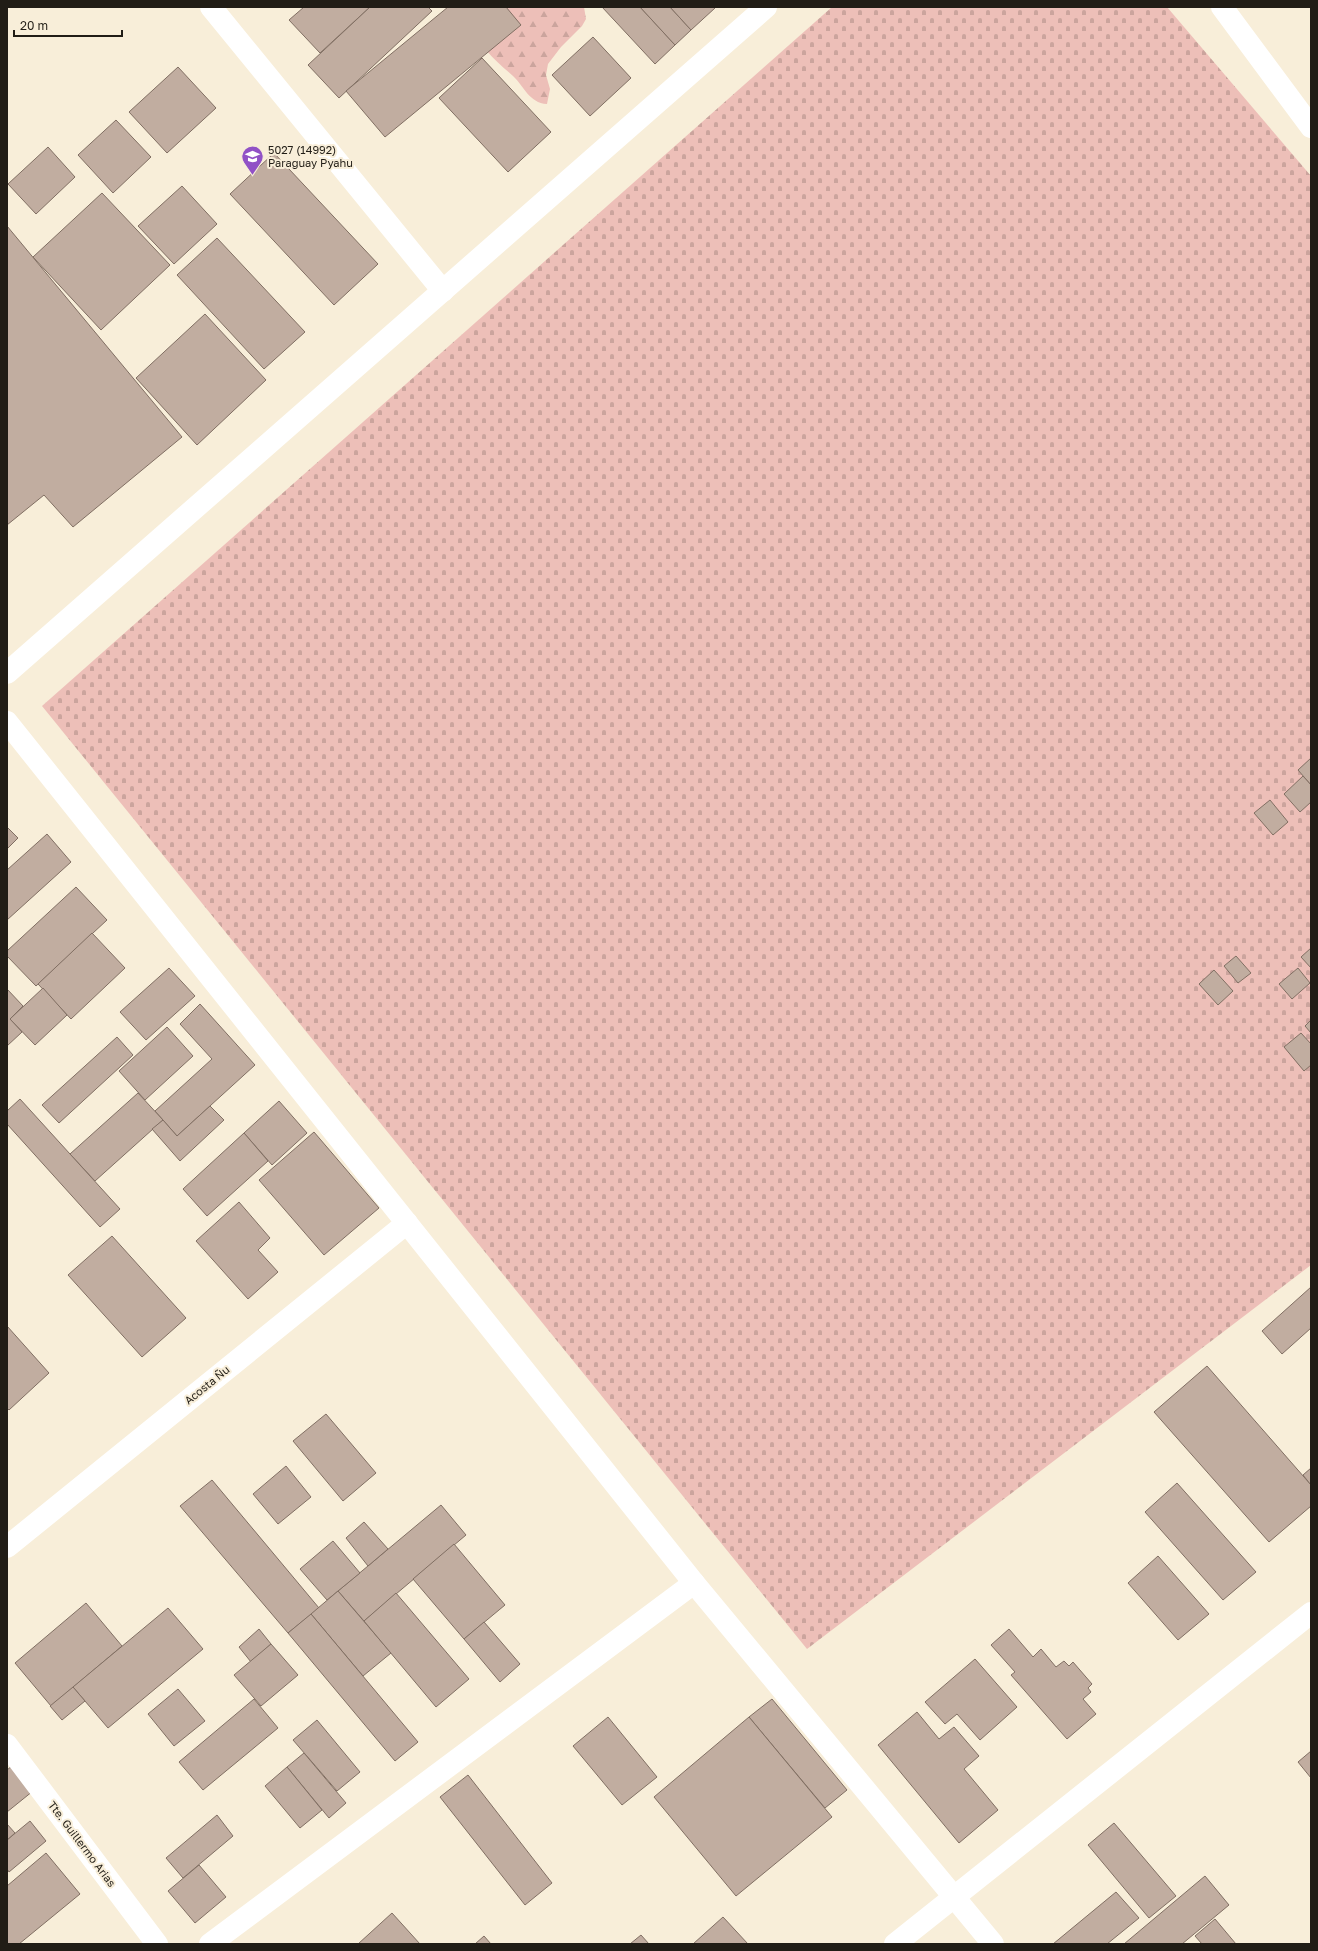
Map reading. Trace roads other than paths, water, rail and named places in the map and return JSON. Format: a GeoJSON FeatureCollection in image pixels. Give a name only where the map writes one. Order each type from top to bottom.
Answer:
{"type":"FeatureCollection","features":[{"type":"Feature","properties":{"kind":"street"},"geometry":{"type":"LineString","coordinates":[[211,7],[444,291]]}},
{"type":"Feature","properties":{"kind":"street"},"geometry":{"type":"LineString","coordinates":[[7,673],[766,7]]}},
{"type":"Feature","properties":{"kind":"street"},"geometry":{"type":"LineString","coordinates":[[1222,7],[1311,126]]}},
{"type":"Feature","properties":{"kind":"street"},"geometry":{"type":"LineString","coordinates":[[7,722],[694,1583],[993,1944]]}},
{"type":"Feature","properties":{"kind":"street","name":"Acosta Ñu"},"geometry":{"type":"LineString","coordinates":[[7,1546],[407,1223]]}},
{"type":"Feature","properties":{"kind":"street"},"geometry":{"type":"LineString","coordinates":[[210,1944],[694,1583]]}},
{"type":"Feature","properties":{"kind":"street"},"geometry":{"type":"LineString","coordinates":[[895,1944],[953,1896],[1311,1613]]}},
{"type":"Feature","properties":{"kind":"street","name":"Tte. Guillermo Arias"},"geometry":{"type":"LineString","coordinates":[[7,1745],[157,1944]]}},
{"type":"Feature","properties":{"kind":"place","name":"5027 (14992) Paraguay Pyahu"},"geometry":{"type":"Point","coordinates":[253,176]}}]}
